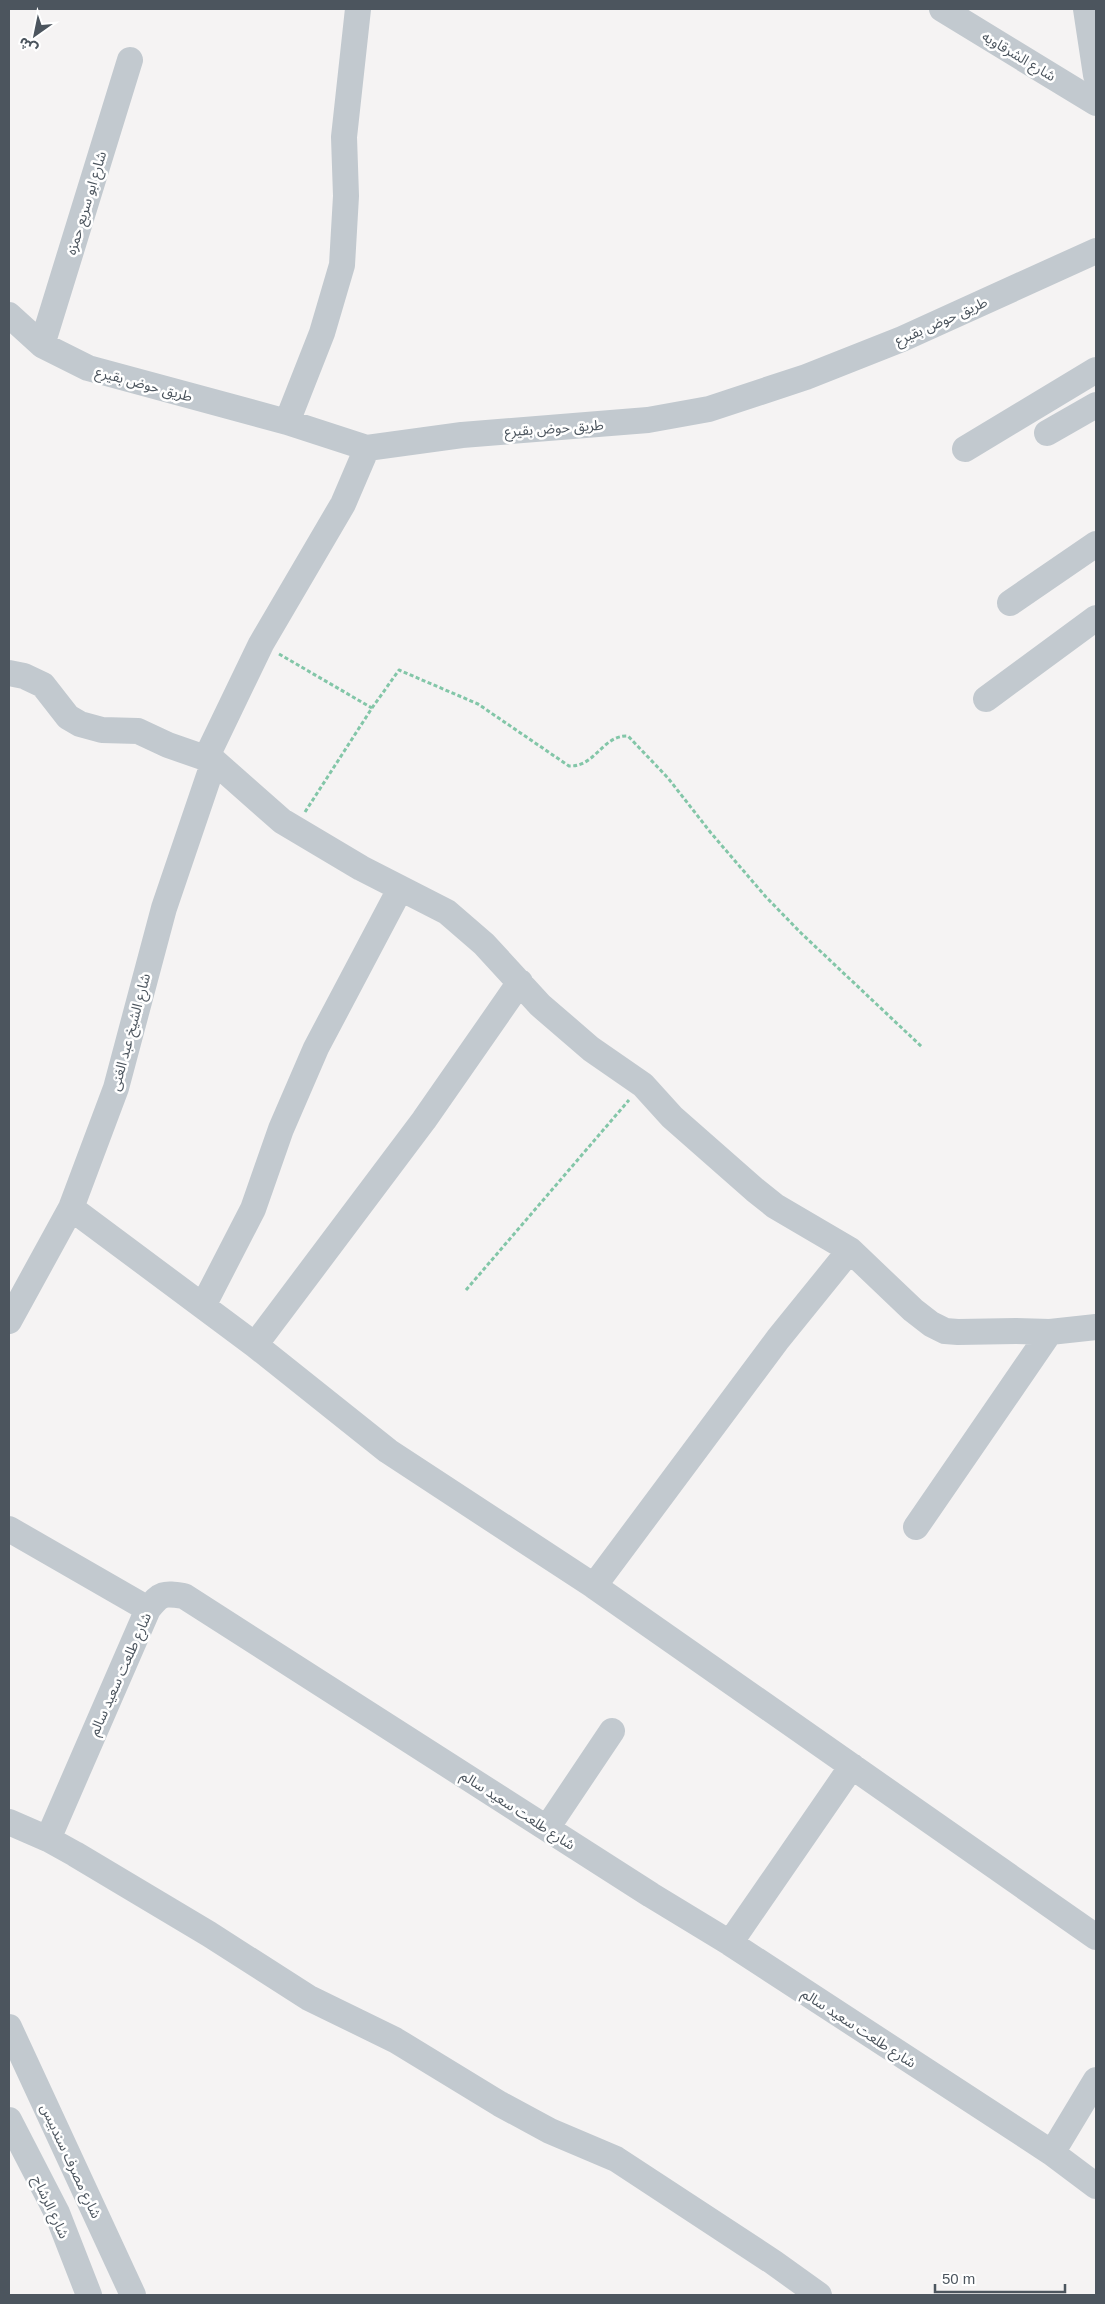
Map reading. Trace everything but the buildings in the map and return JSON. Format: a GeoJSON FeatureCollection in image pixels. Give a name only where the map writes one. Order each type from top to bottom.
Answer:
{"type":"FeatureCollection","features":[{"type":"Feature","properties":{"kind":"street"},"geometry":{"type":"LineString","coordinates":[[287,422],[322,333],[342,265],[346,196],[344,137],[358,9]]}},
{"type":"Feature","properties":{"kind":"street","name":"شارع الشرقاويه"},"geometry":{"type":"LineString","coordinates":[[942,9],[1096,103]]}},
{"type":"Feature","properties":{"kind":"street"},"geometry":{"type":"LineString","coordinates":[[1086,9],[1096,75]]}},
{"type":"Feature","properties":{"kind":"street","name":"شارع ابو سريع حمزه"},"geometry":{"type":"LineString","coordinates":[[42,346],[130,60]]}},
{"type":"Feature","properties":{"kind":"street","name":"طريق حوض بقيرع"},"geometry":{"type":"LineString","coordinates":[[9,315],[42,346],[72,362],[104,373],[287,422],[367,448],[462,435],[641,421],[709,409],[806,377],[902,339],[1096,251]]}},
{"type":"Feature","properties":{"kind":"street"},"geometry":{"type":"LineString","coordinates":[[965,449],[1096,370]]}},
{"type":"Feature","properties":{"kind":"street"},"geometry":{"type":"LineString","coordinates":[[1047,433],[1096,404]]}},
{"type":"Feature","properties":{"kind":"street"},"geometry":{"type":"LineString","coordinates":[[261,644],[343,504],[367,448]]}},
{"type":"Feature","properties":{"kind":"street"},"geometry":{"type":"LineString","coordinates":[[1010,603],[1096,544]]}},
{"type":"Feature","properties":{"kind":"street"},"geometry":{"type":"LineString","coordinates":[[986,699],[1096,618]]}},
{"type":"Feature","properties":{"kind":"street","name":"شارع الشيخ عبد الغنى"},"geometry":{"type":"LineString","coordinates":[[9,1321],[71,1208],[116,1088],[162,916],[214,761],[208,754],[261,644]]}},
{"type":"Feature","properties":{"kind":"street"},"geometry":{"type":"LineString","coordinates":[[9,673],[24,676],[43,685],[68,717],[80,724],[102,730],[138,731],[168,745],[214,761],[282,820],[400,889],[447,912],[468,928],[540,1005],[590,1049],[643,1085],[672,1117],[775,1206],[850,1250],[913,1310],[932,1324],[945,1331],[1050,1332],[1096,1327]]}},
{"type":"Feature","properties":{"kind":"street"},"geometry":{"type":"LineString","coordinates":[[203,1306],[253,1209],[288,1113],[316,1048],[400,889]]}},
{"type":"Feature","properties":{"kind":"street"},"geometry":{"type":"LineString","coordinates":[[255,1345],[424,1120],[520,982]]}},
{"type":"Feature","properties":{"kind":"street"},"geometry":{"type":"LineString","coordinates":[[71,1208],[255,1345],[388,1451],[594,1586],[1096,1937]]}},
{"type":"Feature","properties":{"kind":"street"},"geometry":{"type":"LineString","coordinates":[[594,1586],[778,1339],[850,1250]]}},
{"type":"Feature","properties":{"kind":"street"},"geometry":{"type":"LineString","coordinates":[[916,1527],[1050,1332]]}},
{"type":"Feature","properties":{"kind":"street"},"geometry":{"type":"LineString","coordinates":[[9,1529],[148,1609]]}},
{"type":"Feature","properties":{"kind":"street","name":"شارع طلعت سعيد سالم"},"geometry":{"type":"LineString","coordinates":[[48,1839],[148,1609],[158,1596],[166,1593],[184,1596],[730,1943],[1052,2153],[1096,2186]]}},
{"type":"Feature","properties":{"kind":"street"},"geometry":{"type":"LineString","coordinates":[[547,1828],[612,1731]]}},
{"type":"Feature","properties":{"kind":"street"},"geometry":{"type":"LineString","coordinates":[[730,1943],[852,1766]]}},
{"type":"Feature","properties":{"kind":"street"},"geometry":{"type":"LineString","coordinates":[[9,1822],[48,1839],[209,1934],[324,2006],[395,2040],[500,2104],[550,2131],[616,2159],[773,2262],[819,2295]]}},
{"type":"Feature","properties":{"kind":"street","name":"شارع مصرف سندبيس"},"geometry":{"type":"LineString","coordinates":[[9,2028],[133,2295]]}},
{"type":"Feature","properties":{"kind":"street"},"geometry":{"type":"LineString","coordinates":[[1052,2153],[1096,2080]]}},
{"type":"Feature","properties":{"kind":"street","name":"شارع الرشاح"},"geometry":{"type":"LineString","coordinates":[[9,2120],[57,2213],[89,2295]]}},
{"type":"Feature","properties":{"kind":"path"},"geometry":{"type":"LineString","coordinates":[[261,644],[372,708]]}},
{"type":"Feature","properties":{"kind":"path"},"geometry":{"type":"LineString","coordinates":[[295,828],[372,708],[399,670],[478,704],[569,766],[587,762],[610,740],[616,737],[628,736],[668,778],[711,833],[766,897],[801,933],[922,1047]]}},
{"type":"Feature","properties":{"kind":"path"},"geometry":{"type":"LineString","coordinates":[[466,1290],[643,1085]]}}]}
